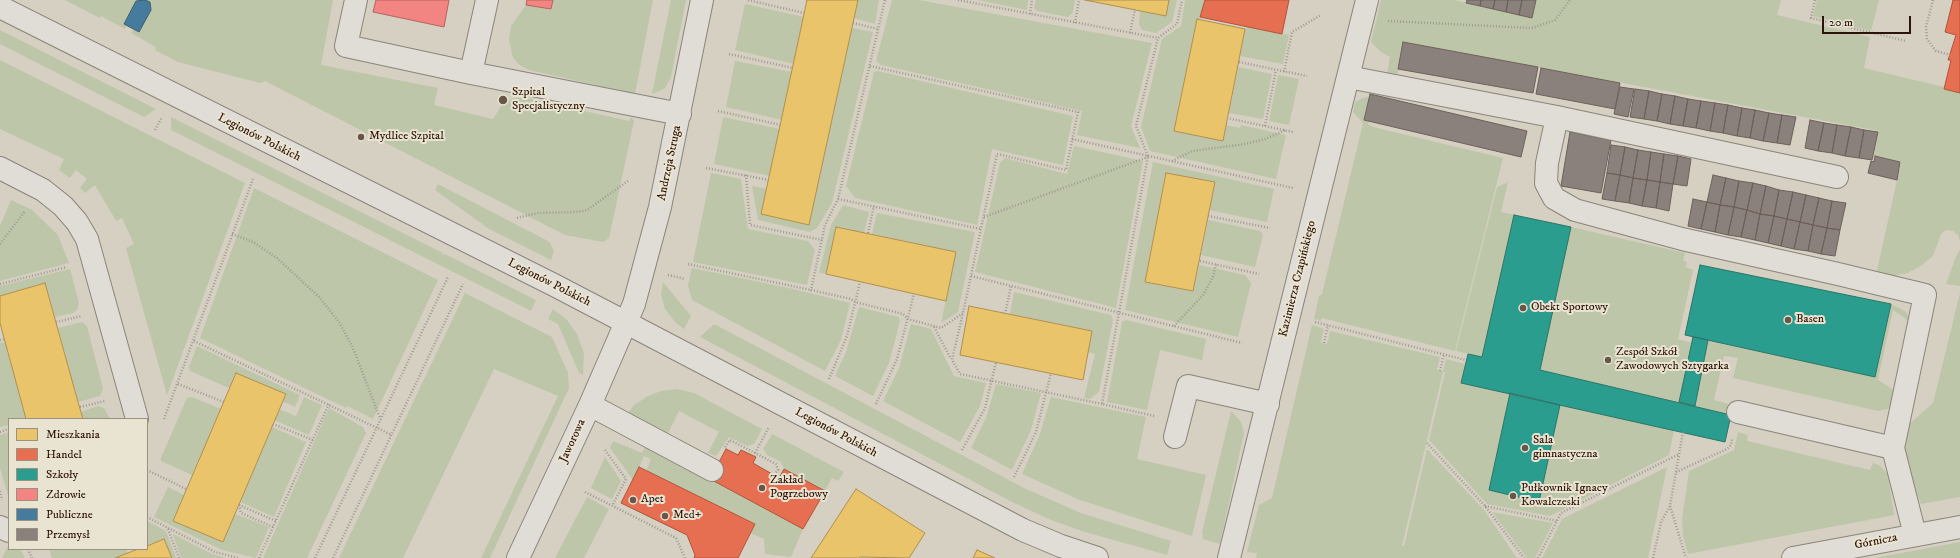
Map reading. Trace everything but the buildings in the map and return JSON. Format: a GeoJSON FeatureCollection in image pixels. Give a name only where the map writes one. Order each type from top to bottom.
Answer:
{"type":"FeatureCollection","features":[{"type":"Feature","properties":{"kind":"street"},"geometry":{"type":"LineString","coordinates":[[356,0],[346,46],[471,73],[680,114]]}},
{"type":"Feature","properties":{"kind":"street"},"geometry":{"type":"LineString","coordinates":[[471,73],[487,0]]}},
{"type":"Feature","properties":{"kind":"street","name":"Andrzeja Struga"},"geometry":{"type":"LineString","coordinates":[[627,323],[634,304],[651,243],[680,114],[702,0]]}},
{"type":"Feature","properties":{"kind":"street","name":"Legionów Polskich"},"geometry":{"type":"LineString","coordinates":[[0,7],[627,323],[1022,530],[1061,546],[1097,558]]}},
{"type":"Feature","properties":{"kind":"street","name":"Kazimierza Czapińskiego"},"geometry":{"type":"LineString","coordinates":[[1229,558],[1364,10]]}},
{"type":"Feature","properties":{"kind":"street"},"geometry":{"type":"LineString","coordinates":[[1348,77],[1557,117],[1837,177]]}},
{"type":"Feature","properties":{"kind":"street"},"geometry":{"type":"LineString","coordinates":[[1557,117],[1547,163],[1546,183],[1554,198],[1575,210],[1682,239],[1925,295],[1893,448],[1915,535]]}},
{"type":"Feature","properties":{"kind":"street"},"geometry":{"type":"LineString","coordinates":[[0,168],[43,190],[63,206],[77,222],[88,239],[137,418]]}},
{"type":"Feature","properties":{"kind":"street","name":"Jaworowa"},"geometry":{"type":"LineString","coordinates":[[518,558],[627,323]]}},
{"type":"Feature","properties":{"kind":"street"},"geometry":{"type":"LineString","coordinates":[[1177,429],[1188,386],[1268,404]]}},
{"type":"Feature","properties":{"kind":"street"},"geometry":{"type":"LineString","coordinates":[[590,405],[712,470]]}},
{"type":"Feature","properties":{"kind":"street"},"geometry":{"type":"LineString","coordinates":[[1738,412],[1893,448]]}},
{"type":"Feature","properties":{"kind":"street","name":"Górnicza"},"geometry":{"type":"LineString","coordinates":[[1793,558],[1960,527]]}},
{"type":"Feature","properties":{"kind":"path"},"geometry":{"type":"LineString","coordinates":[[748,0],[804,13]]}},
{"type":"Feature","properties":{"kind":"path"},"geometry":{"type":"LineString","coordinates":[[811,290],[825,225],[838,199],[885,0]]}},
{"type":"Feature","properties":{"kind":"path"},"geometry":{"type":"LineString","coordinates":[[958,0],[1158,38]]}},
{"type":"Feature","properties":{"kind":"path"},"geometry":{"type":"LineString","coordinates":[[1030,14],[1032,0]]}},
{"type":"Feature","properties":{"kind":"path"},"geometry":{"type":"LineString","coordinates":[[1075,23],[1079,0]]}},
{"type":"Feature","properties":{"kind":"path"},"geometry":{"type":"LineString","coordinates":[[1102,404],[1148,156],[1136,126],[1158,38],[1177,24],[1182,0]]}},
{"type":"Feature","properties":{"kind":"path"},"geometry":{"type":"LineString","coordinates":[[1364,10],[1532,28],[1555,20],[1570,0]]}},
{"type":"Feature","properties":{"kind":"path"},"geometry":{"type":"LineString","coordinates":[[1815,0],[1811,18],[1906,40]]}},
{"type":"Feature","properties":{"kind":"path"},"geometry":{"type":"LineString","coordinates":[[1932,0],[1926,27],[1927,39],[1936,51],[1950,55]]}},
{"type":"Feature","properties":{"kind":"path"},"geometry":{"type":"LineString","coordinates":[[1130,33],[1135,9]]}},
{"type":"Feature","properties":{"kind":"path"},"geometry":{"type":"LineString","coordinates":[[1284,72],[1292,32],[1321,15]]}},
{"type":"Feature","properties":{"kind":"path"},"geometry":{"type":"LineString","coordinates":[[853,23],[878,29]]}},
{"type":"Feature","properties":{"kind":"path"},"geometry":{"type":"LineString","coordinates":[[730,54],[793,68]]}},
{"type":"Feature","properties":{"kind":"path"},"geometry":{"type":"LineString","coordinates":[[1239,62],[1307,76]]}},
{"type":"Feature","properties":{"kind":"path"},"geometry":{"type":"LineString","coordinates":[[870,66],[1078,112],[1066,170],[997,154],[952,360]]}},
{"type":"Feature","properties":{"kind":"path"},"geometry":{"type":"LineString","coordinates":[[1265,126],[1276,70]]}},
{"type":"Feature","properties":{"kind":"path"},"geometry":{"type":"LineString","coordinates":[[718,111],[781,125]]}},
{"type":"Feature","properties":{"kind":"path"},"geometry":{"type":"LineString","coordinates":[[155,130],[164,113]]}},
{"type":"Feature","properties":{"kind":"path"},"geometry":{"type":"LineString","coordinates":[[1227,118],[1293,132]]}},
{"type":"Feature","properties":{"kind":"path"},"geometry":{"type":"LineString","coordinates":[[1171,161],[1192,151],[1265,139],[1286,130]]}},
{"type":"Feature","properties":{"kind":"path"},"geometry":{"type":"LineString","coordinates":[[1072,139],[1319,195]]}},
{"type":"Feature","properties":{"kind":"path"},"geometry":{"type":"LineString","coordinates":[[983,218],[1148,156]]}},
{"type":"Feature","properties":{"kind":"path"},"geometry":{"type":"LineString","coordinates":[[706,168],[769,180]]}},
{"type":"Feature","properties":{"kind":"path"},"geometry":{"type":"LineString","coordinates":[[746,175],[750,225],[822,240]]}},
{"type":"Feature","properties":{"kind":"path"},"geometry":{"type":"LineString","coordinates":[[160,423],[165,418],[178,384],[253,179]]}},
{"type":"Feature","properties":{"kind":"path"},"geometry":{"type":"LineString","coordinates":[[517,218],[538,213],[578,212],[587,210],[628,181]]}},
{"type":"Feature","properties":{"kind":"path"},"geometry":{"type":"LineString","coordinates":[[838,199],[981,229]]}},
{"type":"Feature","properties":{"kind":"path"},"geometry":{"type":"LineString","coordinates":[[868,233],[874,206]]}},
{"type":"Feature","properties":{"kind":"path"},"geometry":{"type":"LineString","coordinates":[[0,244],[26,210]]}},
{"type":"Feature","properties":{"kind":"path"},"geometry":{"type":"LineString","coordinates":[[1208,216],[1270,228]]}},
{"type":"Feature","properties":{"kind":"path"},"geometry":{"type":"LineString","coordinates":[[232,234],[253,242],[277,258],[319,297],[339,322],[353,348],[381,418]]}},
{"type":"Feature","properties":{"kind":"path"},"geometry":{"type":"LineString","coordinates":[[0,284],[94,260]]}},
{"type":"Feature","properties":{"kind":"path"},"geometry":{"type":"LineString","coordinates":[[1200,261],[1259,274]]}},
{"type":"Feature","properties":{"kind":"path"},"geometry":{"type":"LineString","coordinates":[[688,264],[851,299],[855,302],[903,314],[908,319],[941,328],[963,313]]}},
{"type":"Feature","properties":{"kind":"path"},"geometry":{"type":"LineString","coordinates":[[1174,326],[1203,295],[1213,277],[1216,264]]}},
{"type":"Feature","properties":{"kind":"path"},"geometry":{"type":"LineString","coordinates":[[664,274],[685,280]]}},
{"type":"Feature","properties":{"kind":"path"},"geometry":{"type":"LineString","coordinates":[[971,276],[1242,343]]}},
{"type":"Feature","properties":{"kind":"path"},"geometry":{"type":"LineString","coordinates":[[315,558],[448,277]]}},
{"type":"Feature","properties":{"kind":"path"},"geometry":{"type":"LineString","coordinates":[[829,379],[845,342],[860,282]]}},
{"type":"Feature","properties":{"kind":"path"},"geometry":{"type":"LineString","coordinates":[[333,558],[462,284]]}},
{"type":"Feature","properties":{"kind":"path"},"geometry":{"type":"LineString","coordinates":[[1005,314],[1011,286]]}},
{"type":"Feature","properties":{"kind":"path"},"geometry":{"type":"LineString","coordinates":[[876,404],[897,359],[914,294]]}},
{"type":"Feature","properties":{"kind":"path"},"geometry":{"type":"LineString","coordinates":[[56,322],[88,314]]}},
{"type":"Feature","properties":{"kind":"path"},"geometry":{"type":"LineString","coordinates":[[1309,321],[1466,360]]}},
{"type":"Feature","properties":{"kind":"path"},"geometry":{"type":"LineString","coordinates":[[934,326],[960,374],[1102,404],[1177,429]]}},
{"type":"Feature","properties":{"kind":"path"},"geometry":{"type":"LineString","coordinates":[[1324,343],[1328,326]]}},
{"type":"Feature","properties":{"kind":"path"},"geometry":{"type":"LineString","coordinates":[[0,340],[4,339]]}},
{"type":"Feature","properties":{"kind":"path"},"geometry":{"type":"LineString","coordinates":[[194,341],[392,435]]}},
{"type":"Feature","properties":{"kind":"path"},"geometry":{"type":"LineString","coordinates":[[1440,371],[1444,354]]}},
{"type":"Feature","properties":{"kind":"path"},"geometry":{"type":"LineString","coordinates":[[962,450],[985,408],[996,362]]}},
{"type":"Feature","properties":{"kind":"path"},"geometry":{"type":"LineString","coordinates":[[1014,477],[1036,432],[1051,373]]}},
{"type":"Feature","properties":{"kind":"path"},"geometry":{"type":"LineString","coordinates":[[178,384],[224,402]]}},
{"type":"Feature","properties":{"kind":"path"},"geometry":{"type":"LineString","coordinates":[[80,407],[111,399]]}},
{"type":"Feature","properties":{"kind":"path"},"geometry":{"type":"LineString","coordinates":[[259,558],[329,404]]}},
{"type":"Feature","properties":{"kind":"path"},"geometry":{"type":"LineString","coordinates":[[273,424],[313,440]]}},
{"type":"Feature","properties":{"kind":"path"},"geometry":{"type":"LineString","coordinates":[[766,430],[755,453],[776,464],[778,470],[774,475]]}},
{"type":"Feature","properties":{"kind":"path"},"geometry":{"type":"LineString","coordinates":[[1653,558],[1661,522],[1670,506],[1683,432]]}},
{"type":"Feature","properties":{"kind":"path"},"geometry":{"type":"LineString","coordinates":[[1427,443],[1485,506],[1524,558]]}},
{"type":"Feature","properties":{"kind":"path"},"geometry":{"type":"LineString","coordinates":[[1675,473],[1727,449],[1731,445]]}},
{"type":"Feature","properties":{"kind":"path"},"geometry":{"type":"LineString","coordinates":[[605,450],[626,479],[612,506]]}},
{"type":"Feature","properties":{"kind":"path"},"geometry":{"type":"LineString","coordinates":[[1538,558],[1561,513],[1679,454]]}},
{"type":"Feature","properties":{"kind":"path"},"geometry":{"type":"LineString","coordinates":[[148,470],[186,489]]}},
{"type":"Feature","properties":{"kind":"path"},"geometry":{"type":"LineString","coordinates":[[585,492],[676,538],[685,558]]}},
{"type":"Feature","properties":{"kind":"path"},"geometry":{"type":"LineString","coordinates":[[273,527],[241,513],[239,505],[276,521]]}},
{"type":"Feature","properties":{"kind":"path"},"geometry":{"type":"LineString","coordinates":[[1485,506],[1557,521]]}},
{"type":"Feature","properties":{"kind":"path"},"geometry":{"type":"LineString","coordinates":[[1670,506],[1686,558]]}},
{"type":"Feature","properties":{"kind":"path"},"geometry":{"type":"LineString","coordinates":[[148,518],[215,552],[238,558]]}},
{"type":"Feature","properties":{"kind":"path"},"geometry":{"type":"LineString","coordinates":[[168,528],[179,558]]}},
{"type":"Feature","properties":{"kind":"green space"},"geometry":{"type":"Polygon","coordinates":[[[65,0],[139,0],[136,1],[124,23],[126,25],[125,29],[101,16],[100,18],[65,0]]]}},
{"type":"Feature","properties":{"kind":"green space"},"geometry":{"type":"Polygon","coordinates":[[[145,0],[333,0],[321,65],[438,88],[434,105],[493,119],[501,106],[514,98],[526,98],[629,121],[631,117],[634,121],[609,238],[603,242],[565,235],[265,81],[260,83],[178,62],[155,50],[156,47],[131,33],[134,29],[139,32],[151,10],[150,2],[145,0]]]}},
{"type":"Feature","properties":{"kind":"green space"},"geometry":{"type":"Polygon","coordinates":[[[553,0],[653,0],[635,94],[529,70],[521,66],[513,58],[509,40],[511,26],[526,5],[551,9],[553,0]]]}},
{"type":"Feature","properties":{"kind":"green space"},"geometry":{"type":"Polygon","coordinates":[[[671,0],[686,0],[671,77],[665,88],[652,94],[671,0]]]}},
{"type":"Feature","properties":{"kind":"green space"},"geometry":{"type":"Polygon","coordinates":[[[858,0],[879,0],[875,24],[854,18],[858,0]]]}},
{"type":"Feature","properties":{"kind":"green space"},"geometry":{"type":"Polygon","coordinates":[[[892,0],[919,0],[1152,43],[1131,126],[1140,148],[1077,135],[1082,111],[881,65],[876,61],[892,0]]]}},
{"type":"Feature","properties":{"kind":"green space"},"geometry":{"type":"Polygon","coordinates":[[[977,0],[1028,0],[1027,10],[977,0]]]}},
{"type":"Feature","properties":{"kind":"green space"},"geometry":{"type":"Polygon","coordinates":[[[1036,0],[1075,0],[1073,12],[1068,17],[1037,11],[1034,8],[1036,0]]]}},
{"type":"Feature","properties":{"kind":"green space"},"geometry":{"type":"Polygon","coordinates":[[[1169,0],[1177,0],[1172,22],[1156,33],[1142,30],[1139,25],[1140,11],[1166,16],[1169,0]]]}},
{"type":"Feature","properties":{"kind":"green space"},"geometry":{"type":"Polygon","coordinates":[[[1185,0],[1205,0],[1200,19],[1197,19],[1174,131],[1223,141],[1226,125],[1240,128],[1241,125],[1286,135],[1276,179],[1150,151],[1141,127],[1162,39],[1181,26],[1185,0]]]}},
{"type":"Feature","properties":{"kind":"green space"},"geometry":{"type":"Polygon","coordinates":[[[1381,0],[1454,0],[1532,18],[1536,0],[1781,0],[1777,15],[1870,37],[1864,68],[1944,87],[1944,89],[1960,93],[1960,242],[1958,235],[1953,231],[1946,230],[1941,234],[1933,256],[1922,265],[1908,273],[1887,277],[1876,275],[1901,162],[1874,155],[1879,131],[1403,42],[1398,73],[1396,75],[1387,74],[1390,57],[1381,52],[1371,42],[1381,0]]]}},
{"type":"Feature","properties":{"kind":"green space"},"geometry":{"type":"Polygon","coordinates":[[[1817,0],[1879,0],[1871,31],[1813,16],[1817,0]]]}},
{"type":"Feature","properties":{"kind":"green space"},"geometry":{"type":"Polygon","coordinates":[[[745,4],[804,17],[794,64],[735,50],[745,4]]]}},
{"type":"Feature","properties":{"kind":"green space"},"geometry":{"type":"Polygon","coordinates":[[[1246,26],[1289,35],[1283,64],[1240,56],[1246,26]]]}},
{"type":"Feature","properties":{"kind":"green space"},"geometry":{"type":"Polygon","coordinates":[[[852,28],[873,32],[832,203],[817,228],[810,232],[758,220],[752,186],[767,189],[761,214],[809,225],[852,28]]]}},
{"type":"Feature","properties":{"kind":"green space"},"geometry":{"type":"Polygon","coordinates":[[[0,30],[156,109],[144,117],[0,44],[0,30]]]}},
{"type":"Feature","properties":{"kind":"green space"},"geometry":{"type":"Polygon","coordinates":[[[0,60],[245,183],[167,395],[126,248],[134,244],[122,218],[116,221],[95,185],[85,193],[80,188],[87,179],[76,170],[70,178],[59,170],[64,159],[0,129],[0,60]]]}},
{"type":"Feature","properties":{"kind":"green space"},"geometry":{"type":"Polygon","coordinates":[[[735,61],[792,72],[782,120],[726,107],[735,61]]]}},
{"type":"Feature","properties":{"kind":"green space"},"geometry":{"type":"Polygon","coordinates":[[[1238,67],[1272,74],[1263,119],[1229,113],[1238,67]]]}},
{"type":"Feature","properties":{"kind":"green space"},"geometry":{"type":"Polygon","coordinates":[[[878,71],[1073,116],[1063,165],[992,149],[977,225],[855,198],[846,186],[874,72],[878,71]]]}},
{"type":"Feature","properties":{"kind":"green space"},"geometry":{"type":"Polygon","coordinates":[[[1278,75],[1299,79],[1289,125],[1269,121],[1278,75]]]}},
{"type":"Feature","properties":{"kind":"green space"},"geometry":{"type":"Polygon","coordinates":[[[1365,97],[1369,97],[1364,120],[1369,121],[1368,124],[1373,127],[1503,158],[1455,351],[1322,318],[1321,321],[1314,319],[1319,296],[1322,294],[1363,123],[1353,112],[1355,102],[1365,97]]]}},
{"type":"Feature","properties":{"kind":"green space"},"geometry":{"type":"Polygon","coordinates":[[[171,117],[441,252],[443,255],[445,254],[536,300],[531,311],[171,130],[171,117]]]}},
{"type":"Feature","properties":{"kind":"green space"},"geometry":{"type":"Polygon","coordinates":[[[723,117],[780,129],[770,176],[714,164],[723,117]]]}},
{"type":"Feature","properties":{"kind":"green space"},"geometry":{"type":"Polygon","coordinates":[[[1074,146],[1143,161],[1116,308],[975,272],[1000,163],[1005,158],[1067,174],[1074,146]]]}},
{"type":"Feature","properties":{"kind":"green space"},"geometry":{"type":"Polygon","coordinates":[[[1153,162],[1274,189],[1267,222],[1209,210],[1215,182],[1166,173],[1145,282],[1193,291],[1199,265],[1245,275],[1251,283],[1238,337],[1125,310],[1153,162]]]}},
{"type":"Feature","properties":{"kind":"green space"},"geometry":{"type":"Polygon","coordinates":[[[711,173],[741,179],[748,229],[808,241],[815,250],[807,285],[693,262],[711,173]]]}},
{"type":"Feature","properties":{"kind":"green space"},"geometry":{"type":"Polygon","coordinates":[[[1508,182],[1501,212],[1514,215],[1482,357],[1456,351],[1497,187],[1508,182]]]}},
{"type":"Feature","properties":{"kind":"green space"},"geometry":{"type":"Polygon","coordinates":[[[438,184],[546,240],[550,243],[554,251],[551,260],[489,229],[435,190],[438,184]]]}},
{"type":"Feature","properties":{"kind":"green space"},"geometry":{"type":"Polygon","coordinates":[[[254,188],[438,280],[373,419],[347,406],[346,408],[200,338],[254,188]]]}},
{"type":"Feature","properties":{"kind":"green space"},"geometry":{"type":"Polygon","coordinates":[[[11,200],[32,210],[58,235],[69,263],[0,281],[0,226],[11,200]]]}},
{"type":"Feature","properties":{"kind":"green space"},"geometry":{"type":"Polygon","coordinates":[[[843,205],[869,212],[864,233],[836,227],[826,274],[819,273],[831,225],[843,205]]]}},
{"type":"Feature","properties":{"kind":"green space"},"geometry":{"type":"Polygon","coordinates":[[[877,213],[975,232],[958,312],[941,323],[956,252],[872,234],[877,213]]]}},
{"type":"Feature","properties":{"kind":"green space"},"geometry":{"type":"Polygon","coordinates":[[[1208,220],[1260,231],[1263,235],[1255,267],[1201,255],[1208,220]]]}},
{"type":"Feature","properties":{"kind":"green space"},"geometry":{"type":"Polygon","coordinates":[[[1571,227],[1685,253],[1683,261],[1687,262],[1686,267],[1693,270],[1678,339],[1692,343],[1679,402],[1540,370],[1571,227]]]}},
{"type":"Feature","properties":{"kind":"green space"},"geometry":{"type":"Polygon","coordinates":[[[1960,249],[1960,286],[1946,284],[1955,259],[1960,249]]]}},
{"type":"Feature","properties":{"kind":"green space"},"geometry":{"type":"Polygon","coordinates":[[[692,268],[789,288],[850,303],[841,340],[825,371],[692,300],[688,285],[692,268]]]}},
{"type":"Feature","properties":{"kind":"green space"},"geometry":{"type":"Polygon","coordinates":[[[70,269],[79,303],[77,310],[73,313],[55,317],[45,283],[0,296],[0,286],[70,269]]]}},
{"type":"Feature","properties":{"kind":"green space"},"geometry":{"type":"Polygon","coordinates":[[[663,282],[691,316],[684,329],[676,323],[665,309],[661,295],[663,282]]]}},
{"type":"Feature","properties":{"kind":"green space"},"geometry":{"type":"Polygon","coordinates":[[[1014,292],[1111,315],[1113,320],[1099,392],[1090,399],[1084,398],[1095,354],[1088,352],[1092,331],[1010,314],[1014,292]]]}},
{"type":"Feature","properties":{"kind":"green space"},"geometry":{"type":"Polygon","coordinates":[[[465,293],[552,337],[568,373],[569,388],[490,558],[481,558],[558,396],[494,369],[403,558],[339,558],[465,293]]]}},
{"type":"Feature","properties":{"kind":"green space"},"geometry":{"type":"Polygon","coordinates":[[[1960,293],[1960,497],[1921,504],[1908,473],[1903,444],[1905,428],[1933,403],[1960,293]]]}},
{"type":"Feature","properties":{"kind":"green space"},"geometry":{"type":"Polygon","coordinates":[[[1891,304],[1905,311],[1910,319],[1910,322],[1893,310],[1878,380],[1897,392],[1888,409],[1878,411],[1733,378],[1738,358],[1724,356],[1714,400],[1728,404],[1725,413],[1695,406],[1708,340],[1875,377],[1891,304]]]}},
{"type":"Feature","properties":{"kind":"green space"},"geometry":{"type":"Polygon","coordinates":[[[859,307],[899,317],[900,321],[889,363],[873,396],[835,376],[846,352],[859,307]]]}},
{"type":"Feature","properties":{"kind":"green space"},"geometry":{"type":"Polygon","coordinates":[[[553,309],[567,320],[577,334],[584,353],[583,375],[579,373],[558,324],[548,319],[553,309]]]}},
{"type":"Feature","properties":{"kind":"green space"},"geometry":{"type":"Polygon","coordinates":[[[1126,320],[1206,339],[1202,360],[1160,350],[1147,410],[1107,402],[1122,322],[1126,320]]]}},
{"type":"Feature","properties":{"kind":"green space"},"geometry":{"type":"Polygon","coordinates":[[[82,322],[87,326],[103,389],[100,396],[78,402],[58,328],[82,322]]]}},
{"type":"Feature","properties":{"kind":"green space"},"geometry":{"type":"Polygon","coordinates":[[[911,324],[931,329],[954,376],[986,383],[980,406],[960,442],[883,401],[899,368],[911,324]]]}},
{"type":"Feature","properties":{"kind":"green space"},"geometry":{"type":"Polygon","coordinates":[[[713,325],[716,325],[1026,489],[1081,513],[1171,541],[1167,555],[1085,532],[1051,520],[1012,502],[700,337],[713,325]]]}},
{"type":"Feature","properties":{"kind":"green space"},"geometry":{"type":"Polygon","coordinates":[[[1312,325],[1324,329],[1321,343],[1327,344],[1330,331],[1440,357],[1437,370],[1443,371],[1446,359],[1465,364],[1461,382],[1510,393],[1489,490],[1539,502],[1560,405],[1674,430],[1669,455],[1550,516],[1487,504],[1429,440],[1445,372],[1443,372],[1402,546],[1404,546],[1427,449],[1484,510],[1517,558],[1256,558],[1257,553],[1247,552],[1259,505],[1272,498],[1312,325]]]}},
{"type":"Feature","properties":{"kind":"green space"},"geometry":{"type":"Polygon","coordinates":[[[5,342],[26,418],[8,418],[8,425],[0,427],[0,343],[5,342]]]}},
{"type":"Feature","properties":{"kind":"green space"},"geometry":{"type":"Polygon","coordinates":[[[197,346],[300,395],[295,407],[282,401],[236,373],[229,388],[190,371],[189,367],[197,346]]]}},
{"type":"Feature","properties":{"kind":"green space"},"geometry":{"type":"Polygon","coordinates":[[[996,384],[1041,393],[1031,430],[1012,470],[971,448],[986,418],[996,384]]]}},
{"type":"Feature","properties":{"kind":"green space"},"geometry":{"type":"Polygon","coordinates":[[[677,389],[694,393],[762,429],[754,444],[747,446],[729,437],[716,456],[708,453],[719,432],[679,411],[668,433],[659,434],[625,417],[634,405],[648,396],[661,391],[677,389]]]}},
{"type":"Feature","properties":{"kind":"green space"},"geometry":{"type":"Polygon","coordinates":[[[192,397],[221,409],[192,475],[161,461],[161,458],[187,398],[192,397]]]}},
{"type":"Feature","properties":{"kind":"green space"},"geometry":{"type":"Polygon","coordinates":[[[304,397],[322,405],[309,435],[274,420],[279,409],[296,416],[304,397]]]}},
{"type":"Feature","properties":{"kind":"green space"},"geometry":{"type":"Polygon","coordinates":[[[1051,397],[1146,417],[1137,459],[1206,475],[1192,536],[1080,500],[1022,474],[1040,434],[1051,397]]]}},
{"type":"Feature","properties":{"kind":"green space"},"geometry":{"type":"Polygon","coordinates":[[[98,406],[104,408],[109,418],[83,418],[81,412],[98,406]]]}},
{"type":"Feature","properties":{"kind":"green space"},"geometry":{"type":"Polygon","coordinates":[[[329,408],[363,427],[366,433],[307,558],[263,558],[329,408]]]}},
{"type":"Feature","properties":{"kind":"green space"},"geometry":{"type":"Polygon","coordinates":[[[1231,411],[1241,422],[1244,433],[1220,544],[1203,539],[1202,532],[1231,411]]]}},
{"type":"Feature","properties":{"kind":"green space"},"geometry":{"type":"Polygon","coordinates":[[[272,427],[306,442],[274,517],[240,502],[272,427]]]}},
{"type":"Feature","properties":{"kind":"green space"},"geometry":{"type":"Polygon","coordinates":[[[8,432],[8,496],[0,468],[0,435],[8,432]]]}},
{"type":"Feature","properties":{"kind":"green space"},"geometry":{"type":"Polygon","coordinates":[[[1738,432],[1748,435],[1747,441],[1870,470],[1873,463],[1879,465],[1888,474],[1894,515],[1688,554],[1683,536],[1682,519],[1689,471],[1734,450],[1738,432]]]}},
{"type":"Feature","properties":{"kind":"green space"},"geometry":{"type":"Polygon","coordinates":[[[772,434],[844,472],[838,481],[832,478],[825,491],[784,469],[781,462],[767,455],[763,449],[772,434]]]}},
{"type":"Feature","properties":{"kind":"green space"},"geometry":{"type":"Polygon","coordinates":[[[613,441],[642,453],[646,444],[803,529],[791,557],[765,554],[764,539],[750,533],[755,523],[646,471],[651,459],[644,456],[633,480],[610,448],[613,441]]]}},
{"type":"Feature","properties":{"kind":"green space"},"geometry":{"type":"Polygon","coordinates":[[[605,457],[621,481],[612,499],[591,488],[605,457]]]}},
{"type":"Feature","properties":{"kind":"green space"},"geometry":{"type":"Polygon","coordinates":[[[1667,467],[1648,558],[1542,558],[1562,519],[1667,467]]]}},
{"type":"Feature","properties":{"kind":"green space"},"geometry":{"type":"Polygon","coordinates":[[[168,487],[184,495],[173,521],[235,514],[269,527],[256,558],[222,550],[154,517],[168,487]]]}},
{"type":"Feature","properties":{"kind":"green space"},"geometry":{"type":"Polygon","coordinates":[[[587,497],[609,509],[584,558],[555,558],[587,497]]]}},
{"type":"Feature","properties":{"kind":"green space"},"geometry":{"type":"Polygon","coordinates":[[[1492,512],[1553,523],[1535,558],[1527,558],[1492,512]]]}},
{"type":"Feature","properties":{"kind":"green space"},"geometry":{"type":"Polygon","coordinates":[[[148,522],[166,531],[176,558],[172,558],[164,539],[148,545],[148,522]]]}},
{"type":"Feature","properties":{"kind":"green space"},"geometry":{"type":"Polygon","coordinates":[[[173,534],[212,554],[227,558],[181,558],[173,534]]]}},
{"type":"Feature","properties":{"kind":"green space"},"geometry":{"type":"Polygon","coordinates":[[[1960,542],[1960,558],[1875,558],[1960,542]]]}},
{"type":"Feature","properties":{"kind":"green space"},"geometry":{"type":"Polygon","coordinates":[[[8,546],[8,550],[21,550],[25,558],[2,558],[8,546]]]}},
{"type":"Feature","properties":{"kind":"green space"},"geometry":{"type":"Polygon","coordinates":[[[49,550],[126,550],[128,553],[115,558],[52,558],[49,550]]]}},
{"type":"Feature","properties":{"kind":"place","name":"Szpital Specjalistyczny"},"geometry":{"type":"Point","coordinates":[503,100]}},
{"type":"Feature","properties":{"kind":"place","name":"Mydlice Szpital"},"geometry":{"type":"Point","coordinates":[361,137]}},
{"type":"Feature","properties":{"kind":"place","name":"Obekt Sportowy"},"geometry":{"type":"Point","coordinates":[1523,308]}},
{"type":"Feature","properties":{"kind":"place","name":"Basen"},"geometry":{"type":"Point","coordinates":[1788,320]}},
{"type":"Feature","properties":{"kind":"place","name":"Zespół Szkół Zawodowych Sztygarka"},"geometry":{"type":"Point","coordinates":[1608,360]}},
{"type":"Feature","properties":{"kind":"place","name":"Sala gimnastyczna"},"geometry":{"type":"Point","coordinates":[1525,448]}},
{"type":"Feature","properties":{"kind":"place","name":"Zakład Pogrzebowy"},"geometry":{"type":"Point","coordinates":[762,488]}},
{"type":"Feature","properties":{"kind":"place","name":"Pułkownik Ignacy Kowalczeski"},"geometry":{"type":"Point","coordinates":[1513,496]}},
{"type":"Feature","properties":{"kind":"place","name":"Apet"},"geometry":{"type":"Point","coordinates":[633,500]}},
{"type":"Feature","properties":{"kind":"place","name":"Med+"},"geometry":{"type":"Point","coordinates":[665,516]}}]}
